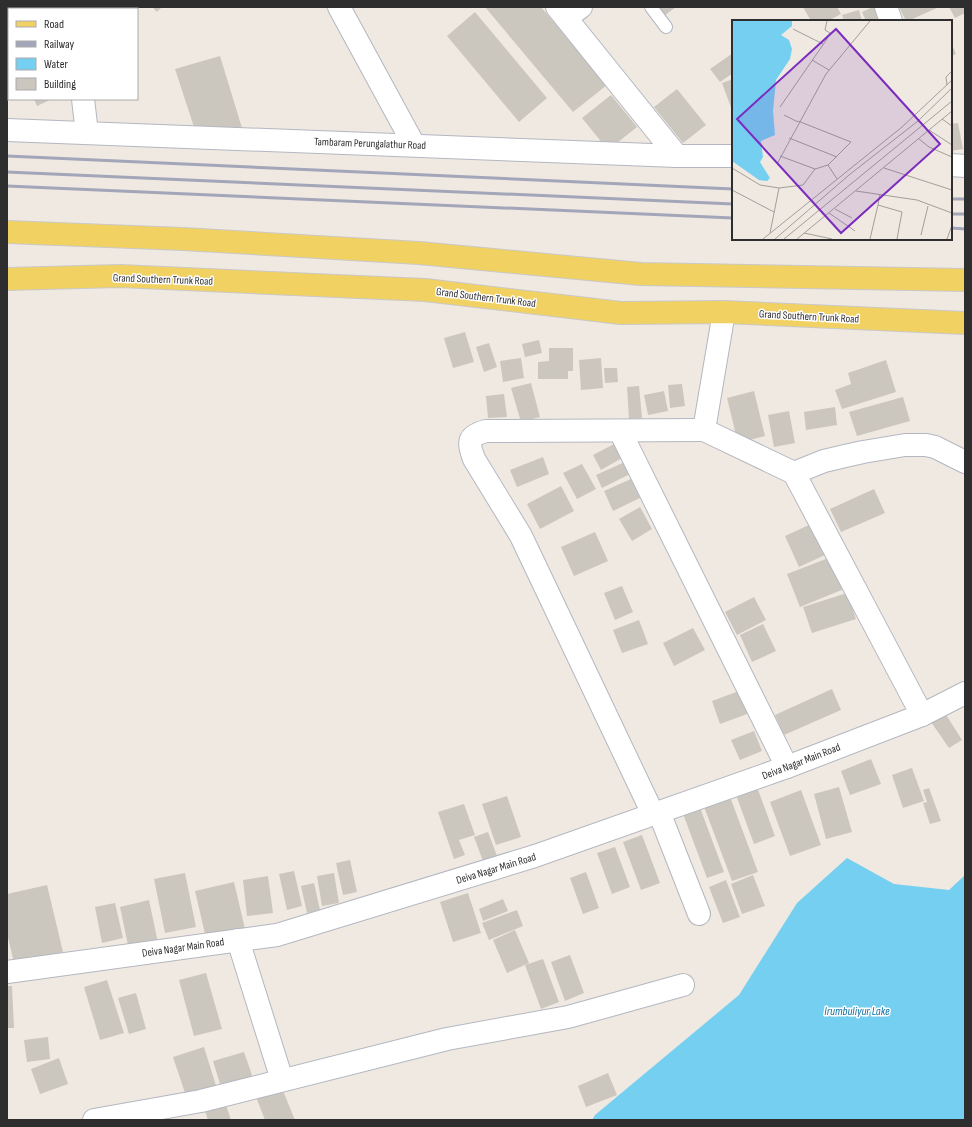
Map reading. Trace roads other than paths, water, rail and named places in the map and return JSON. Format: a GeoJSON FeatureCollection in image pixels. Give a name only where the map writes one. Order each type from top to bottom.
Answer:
{"type":"FeatureCollection","features":[{"type":"Feature","properties":{"kind":"main road"},"geometry":{"type":"LineString","coordinates":[[7,232],[183,239],[419,253],[640,274],[965,280]]}},
{"type":"Feature","properties":{"kind":"main road","name":"Grand Southern Trunk Road"},"geometry":{"type":"LineString","coordinates":[[7,279],[120,276],[144,277],[425,290],[621,313],[724,312],[965,323]]}},
{"type":"Feature","properties":{"kind":"street"},"geometry":{"type":"LineString","coordinates":[[339,7],[414,145]]}},
{"type":"Feature","properties":{"kind":"street"},"geometry":{"type":"LineString","coordinates":[[886,7],[891,20]]}},
{"type":"Feature","properties":{"kind":"street"},"geometry":{"type":"LineString","coordinates":[[568,11],[677,156]]}},
{"type":"Feature","properties":{"kind":"street"},"geometry":{"type":"LineString","coordinates":[[83,100],[87,133]]}},
{"type":"Feature","properties":{"kind":"street","name":"Tambaram Perungalathur Road"},"geometry":{"type":"LineString","coordinates":[[7,130],[677,156],[732,156]]}},
{"type":"Feature","properties":{"kind":"street"},"geometry":{"type":"LineString","coordinates":[[952,165],[965,166]]}},
{"type":"Feature","properties":{"kind":"street"},"geometry":{"type":"LineString","coordinates":[[704,430],[724,312]]}},
{"type":"Feature","properties":{"kind":"street"},"geometry":{"type":"LineString","coordinates":[[699,914],[656,813],[521,536],[474,459],[470,448],[470,441],[474,434],[486,431],[704,430],[794,473],[922,716]]}},
{"type":"Feature","properties":{"kind":"street"},"geometry":{"type":"LineString","coordinates":[[620,431],[787,767]]}},
{"type":"Feature","properties":{"kind":"street"},"geometry":{"type":"LineString","coordinates":[[794,473],[824,461],[863,452],[905,445],[926,445],[935,447],[965,462]]}},
{"type":"Feature","properties":{"kind":"street","name":"Deiva Nagar Main Road"},"geometry":{"type":"LineString","coordinates":[[7,972],[277,935],[535,856],[787,767],[922,716],[965,693]]}},
{"type":"Feature","properties":{"kind":"street"},"geometry":{"type":"LineString","coordinates":[[238,940],[282,1080]]}},
{"type":"Feature","properties":{"kind":"street"},"geometry":{"type":"LineString","coordinates":[[94,1120],[140,1116],[447,1039],[568,1017],[683,985]]}},
{"type":"Feature","properties":{"kind":"lane"},"geometry":{"type":"LineString","coordinates":[[651,7],[666,27]]}},
{"type":"Feature","properties":{"kind":"water","name":"Irumbuliyur Lake"},"geometry":{"type":"Polygon","coordinates":[[[847,858],[894,884],[949,890],[965,875],[965,1120],[592,1120],[595,1115],[739,995],[797,903],[847,858]]]}},
{"type":"Feature","properties":{"kind":"railway"},"geometry":{"type":"LineString","coordinates":[[7,156],[732,189]]}},
{"type":"Feature","properties":{"kind":"railway"},"geometry":{"type":"LineString","coordinates":[[7,172],[732,204]]}},
{"type":"Feature","properties":{"kind":"railway"},"geometry":{"type":"LineString","coordinates":[[7,186],[732,218]]}},
{"type":"Feature","properties":{"kind":"railway"},"geometry":{"type":"LineString","coordinates":[[952,199],[965,199]]}},
{"type":"Feature","properties":{"kind":"railway"},"geometry":{"type":"LineString","coordinates":[[952,214],[965,214]]}},
{"type":"Feature","properties":{"kind":"railway"},"geometry":{"type":"LineString","coordinates":[[952,228],[965,229]]}}]}
